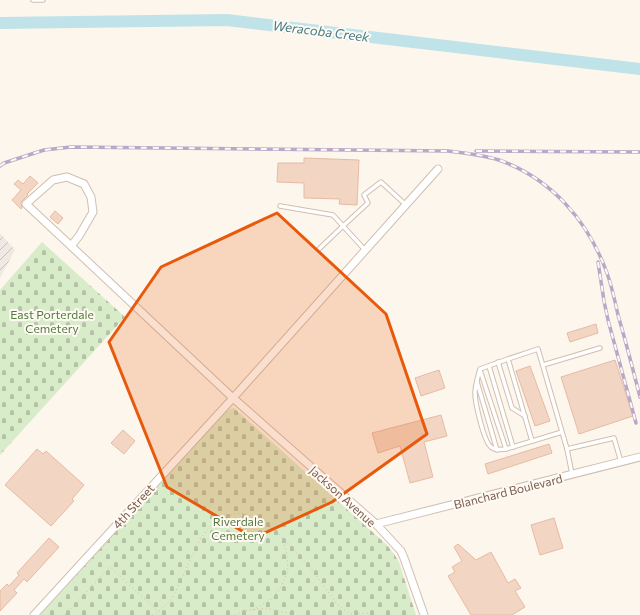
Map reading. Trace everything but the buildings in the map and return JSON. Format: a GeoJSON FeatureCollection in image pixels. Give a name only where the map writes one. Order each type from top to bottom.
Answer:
{"type":"FeatureCollection","features":[{"type":"Feature","properties":{"kind":"street","name":"4th Street"},"geometry":{"type":"LineString","coordinates":[[34,615],[438,169]]}},
{"type":"Feature","properties":{"kind":"street","name":"Jackson Avenue"},"geometry":{"type":"LineString","coordinates":[[71,246],[79,236],[93,212],[92,197],[84,184],[67,177],[53,180],[26,204],[232,398],[376,524],[401,551],[424,615]]}},
{"type":"Feature","properties":{"kind":"street","name":"Blanchard Boulevard"},"geometry":{"type":"LineString","coordinates":[[376,524],[640,457]]}},
{"type":"Feature","properties":{"kind":"lane"},"geometry":{"type":"LineString","coordinates":[[34,0],[43,0]]}},
{"type":"Feature","properties":{"kind":"lane"},"geometry":{"type":"LineString","coordinates":[[319,249],[368,203],[364,195],[381,182],[406,205]]}},
{"type":"Feature","properties":{"kind":"lane"},"geometry":{"type":"LineString","coordinates":[[280,206],[333,215],[365,250]]}},
{"type":"Feature","properties":{"kind":"lane"},"geometry":{"type":"LineString","coordinates":[[543,365],[600,348]]}},
{"type":"Feature","properties":{"kind":"lane"},"geometry":{"type":"LineString","coordinates":[[480,369],[538,350],[562,432],[572,474]]}},
{"type":"Feature","properties":{"kind":"lane"},"geometry":{"type":"LineString","coordinates":[[508,359],[532,441]]}},
{"type":"Feature","properties":{"kind":"lane"},"geometry":{"type":"LineString","coordinates":[[498,362],[512,408],[525,416]]}},
{"type":"Feature","properties":{"kind":"lane"},"geometry":{"type":"LineString","coordinates":[[489,366],[513,447]]}},
{"type":"Feature","properties":{"kind":"lane"},"geometry":{"type":"LineString","coordinates":[[480,369],[476,380],[476,407],[486,441],[491,448],[497,450],[506,449],[562,432]]}},
{"type":"Feature","properties":{"kind":"lane"},"geometry":{"type":"LineString","coordinates":[[480,369],[506,449]]}},
{"type":"Feature","properties":{"kind":"lane"},"geometry":{"type":"LineString","coordinates":[[476,380],[497,450]]}},
{"type":"Feature","properties":{"kind":"lane"},"geometry":{"type":"LineString","coordinates":[[566,449],[614,438],[621,462]]}},
{"type":"Feature","properties":{"kind":"path"},"geometry":{"type":"LineString","coordinates":[[152,615],[158,612],[172,599],[200,539],[211,525],[224,516],[241,513],[261,518],[309,566],[337,604],[349,614],[374,615]]}},
{"type":"Feature","properties":{"kind":"path"},"geometry":{"type":"LineString","coordinates":[[253,610],[273,598],[282,587],[288,571],[287,555],[283,539]]}},
{"type":"Feature","properties":{"kind":"path"},"geometry":{"type":"LineString","coordinates":[[65,615],[110,567],[162,615]]}},
{"type":"Feature","properties":{"kind":"path"},"geometry":{"type":"LineString","coordinates":[[235,615],[242,611],[266,608],[296,615]]}},
{"type":"Feature","properties":{"kind":"highlighted area"},"geometry":{"type":"Polygon","coordinates":[[[277,213],[386,314],[427,434],[332,502],[254,538],[167,487],[109,342],[161,267],[277,213]]]}},
{"type":"Feature","properties":{"kind":"shaded area"},"geometry":{"type":"Polygon","coordinates":[[[0,233],[15,250],[0,278],[0,233]]]}},
{"type":"Feature","properties":{"kind":"green space","name":"East Porterdale Cemetery"},"geometry":{"type":"Polygon","coordinates":[[[42,242],[125,317],[0,455],[0,290],[42,242]]]}},
{"type":"Feature","properties":{"kind":"green space","name":"Riverdale Cemetery"},"geometry":{"type":"Polygon","coordinates":[[[234,408],[387,545],[399,562],[416,615],[40,615],[226,412],[234,408]]]}},
{"type":"Feature","properties":{"kind":"waterway","name":"Weracoba Creek"},"geometry":{"type":"LineString","coordinates":[[0,23],[227,20],[640,69]]}},
{"type":"Feature","properties":{"kind":"railway"},"geometry":{"type":"LineString","coordinates":[[0,166],[4,163],[44,150],[71,147],[448,151],[480,155],[499,160],[536,178],[551,190],[566,204],[590,236],[609,278],[640,397]]}},
{"type":"Feature","properties":{"kind":"railway"},"geometry":{"type":"LineString","coordinates":[[476,151],[640,152]]}},
{"type":"Feature","properties":{"kind":"railway"},"geometry":{"type":"LineString","coordinates":[[598,262],[608,320],[636,423]]}}]}
